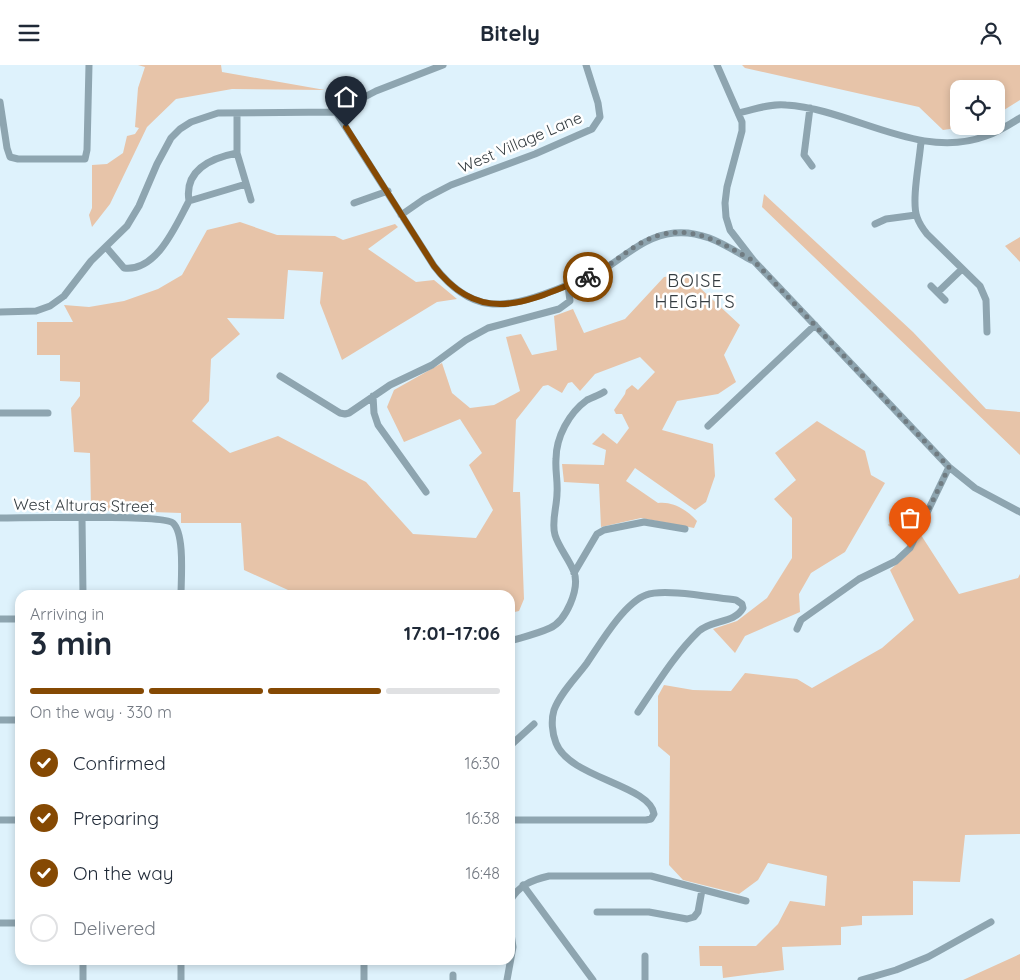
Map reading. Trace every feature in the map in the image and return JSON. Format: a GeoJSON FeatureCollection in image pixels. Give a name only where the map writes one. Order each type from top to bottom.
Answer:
{"type":"FeatureCollection","features":[{"type":"Feature","properties":{"kind":"street"},"geometry":{"type":"LineString","coordinates":[[0,102],[7,149],[10,157],[18,159],[85,159],[87,150],[89,65]]}},
{"type":"Feature","properties":{"kind":"street"},"geometry":{"type":"LineString","coordinates":[[0,312],[36,311],[50,306],[64,296],[91,261],[126,226],[135,212],[163,151],[171,138],[180,129],[204,116],[218,113],[336,112],[376,91],[429,68],[443,65]]}},
{"type":"Feature","properties":{"kind":"street","name":"West Village Lane"},"geometry":{"type":"LineString","coordinates":[[401,215],[424,199],[451,185],[520,160],[592,129],[600,117],[598,103],[586,65]]}},
{"type":"Feature","properties":{"kind":"street"},"geometry":{"type":"LineString","coordinates":[[717,65],[742,122],[742,131],[727,187],[725,203],[730,229],[754,261],[949,467],[975,488],[1020,512]]}},
{"type":"Feature","properties":{"kind":"street"},"geometry":{"type":"LineString","coordinates":[[738,113],[765,106],[785,105],[810,108],[921,141],[950,143],[986,136],[1003,129],[1020,118]]}},
{"type":"Feature","properties":{"kind":"street"},"geometry":{"type":"LineString","coordinates":[[810,108],[804,155],[812,167]]}},
{"type":"Feature","properties":{"kind":"street"},"geometry":{"type":"LineString","coordinates":[[336,112],[388,191],[401,215],[446,281],[459,292],[486,303],[512,304],[528,300],[599,272],[649,239],[674,233],[700,235],[714,239],[754,261]]}},
{"type":"Feature","properties":{"kind":"street"},"geometry":{"type":"LineString","coordinates":[[237,113],[237,153],[251,201]]}},
{"type":"Feature","properties":{"kind":"street"},"geometry":{"type":"LineString","coordinates":[[921,141],[916,215],[927,234],[980,286],[986,300],[987,332]]}},
{"type":"Feature","properties":{"kind":"street"},"geometry":{"type":"LineString","coordinates":[[106,247],[124,268],[131,269],[138,267],[158,253],[164,246],[189,201],[190,183],[196,172],[207,163],[222,156],[237,153]]}},
{"type":"Feature","properties":{"kind":"street"},"geometry":{"type":"LineString","coordinates":[[189,201],[246,184]]}},
{"type":"Feature","properties":{"kind":"street"},"geometry":{"type":"LineString","coordinates":[[354,203],[388,191]]}},
{"type":"Feature","properties":{"kind":"street"},"geometry":{"type":"LineString","coordinates":[[875,224],[886,219],[916,215]]}},
{"type":"Feature","properties":{"kind":"street"},"geometry":{"type":"LineString","coordinates":[[938,292],[962,269]]}},
{"type":"Feature","properties":{"kind":"street"},"geometry":{"type":"LineString","coordinates":[[280,377],[345,415],[373,396],[432,365],[466,340],[488,328],[565,306],[570,301],[568,285]]}},
{"type":"Feature","properties":{"kind":"street"},"geometry":{"type":"LineString","coordinates":[[931,286],[945,300]]}},
{"type":"Feature","properties":{"kind":"street"},"geometry":{"type":"LineString","coordinates":[[708,426],[815,325]]}},
{"type":"Feature","properties":{"kind":"street"},"geometry":{"type":"LineString","coordinates":[[515,639],[557,624],[574,595],[576,584],[574,573],[555,536],[556,458],[559,441],[572,414],[587,401],[604,392]]}},
{"type":"Feature","properties":{"kind":"street"},"geometry":{"type":"LineString","coordinates":[[373,396],[374,413],[378,425],[426,492]]}},
{"type":"Feature","properties":{"kind":"street"},"geometry":{"type":"LineString","coordinates":[[0,413],[48,413]]}},
{"type":"Feature","properties":{"kind":"street"},"geometry":{"type":"LineString","coordinates":[[797,629],[801,620],[859,579],[896,561],[910,548],[949,467]]}},
{"type":"Feature","properties":{"kind":"street","name":"West Alturas Street"},"geometry":{"type":"LineString","coordinates":[[0,518],[132,517],[167,520],[172,522],[179,535],[181,590]]}},
{"type":"Feature","properties":{"kind":"street"},"geometry":{"type":"LineString","coordinates":[[82,518],[83,590]]}},
{"type":"Feature","properties":{"kind":"street"},"geometry":{"type":"LineString","coordinates":[[574,573],[597,534],[604,530],[644,523],[685,529]]}},
{"type":"Feature","properties":{"kind":"street"},"geometry":{"type":"LineString","coordinates":[[515,820],[651,819],[654,814],[653,807],[648,802],[634,792],[612,784],[576,765],[561,752],[553,733],[554,711],[559,700],[614,624],[643,595],[663,592],[736,600],[742,604],[743,608],[734,617],[712,623],[701,629],[673,660],[638,712]]}},
{"type":"Feature","properties":{"kind":"street"},"geometry":{"type":"LineString","coordinates":[[0,619],[15,619]]}},
{"type":"Feature","properties":{"kind":"street"},"geometry":{"type":"LineString","coordinates":[[0,720],[15,720]]}},
{"type":"Feature","properties":{"kind":"street"},"geometry":{"type":"LineString","coordinates":[[515,741],[534,724]]}},
{"type":"Feature","properties":{"kind":"street"},"geometry":{"type":"LineString","coordinates":[[0,820],[15,820]]}},
{"type":"Feature","properties":{"kind":"street"},"geometry":{"type":"LineString","coordinates":[[515,895],[523,885],[534,879],[549,876],[651,876],[746,901]]}},
{"type":"Feature","properties":{"kind":"street"},"geometry":{"type":"LineString","coordinates":[[523,885],[593,980]]}},
{"type":"Feature","properties":{"kind":"street"},"geometry":{"type":"LineString","coordinates":[[597,912],[649,913],[687,919],[694,917],[698,912],[702,890]]}},
{"type":"Feature","properties":{"kind":"street"},"geometry":{"type":"LineString","coordinates":[[861,980],[896,970],[928,957],[990,922]]}},
{"type":"Feature","properties":{"kind":"street"},"geometry":{"type":"LineString","coordinates":[[0,923],[15,923]]}},
{"type":"Feature","properties":{"kind":"street"},"geometry":{"type":"LineString","coordinates":[[645,956],[645,980]]}},
{"type":"Feature","properties":{"kind":"street"},"geometry":{"type":"LineString","coordinates":[[83,965],[83,980]]}},
{"type":"Feature","properties":{"kind":"street"},"geometry":{"type":"LineString","coordinates":[[181,965],[181,980]]}},
{"type":"Feature","properties":{"kind":"street"},"geometry":{"type":"LineString","coordinates":[[364,965],[364,980]]}},
{"type":"Feature","properties":{"kind":"street"},"geometry":{"type":"LineString","coordinates":[[507,980],[510,965]]}},
{"type":"Feature","properties":{"kind":"shaded area"},"geometry":{"type":"Polygon","coordinates":[[[138,65],[221,65],[222,72],[325,90],[232,89],[176,99],[147,127],[110,204],[92,227],[89,215],[92,208],[92,165],[107,164],[123,153],[127,136],[135,134],[139,128],[135,127],[138,88],[145,67],[138,65]]]}},
{"type":"Feature","properties":{"kind":"shaded area"},"geometry":{"type":"Polygon","coordinates":[[[742,65],[1020,65],[1020,100],[1005,109],[1005,80],[950,80],[950,129],[943,130],[919,107],[745,68],[742,65]]]}},
{"type":"Feature","properties":{"kind":"shaded area"},"geometry":{"type":"Polygon","coordinates":[[[764,194],[913,332],[986,409],[1020,412],[1020,455],[762,207],[764,194]]]}},
{"type":"Feature","properties":{"kind":"shaded area"},"geometry":{"type":"Polygon","coordinates":[[[240,222],[277,235],[335,236],[343,240],[395,224],[398,227],[368,249],[416,282],[434,280],[457,299],[437,302],[342,360],[320,303],[323,272],[288,270],[284,319],[227,318],[240,334],[211,359],[209,401],[192,421],[230,453],[278,436],[366,482],[413,534],[476,538],[493,510],[469,465],[482,453],[460,419],[404,442],[387,407],[394,390],[442,363],[452,393],[470,408],[494,405],[520,391],[506,337],[521,334],[532,355],[557,350],[554,316],[573,309],[584,333],[625,319],[664,277],[685,274],[740,325],[724,355],[736,382],[718,394],[677,401],[662,430],[713,444],[715,476],[706,502],[695,510],[635,468],[626,481],[658,503],[669,503],[689,513],[697,521],[694,528],[641,518],[601,527],[599,484],[564,482],[562,464],[604,465],[606,450],[592,444],[603,433],[617,444],[629,428],[622,414],[616,414],[614,410],[626,390],[632,385],[638,390],[655,372],[640,357],[595,374],[580,391],[572,382],[568,383],[562,393],[548,385],[543,386],[516,420],[513,492],[520,492],[524,599],[519,611],[515,612],[515,590],[288,590],[244,570],[241,523],[181,523],[181,513],[91,510],[90,453],[74,452],[71,408],[80,396],[80,382],[60,381],[60,355],[37,355],[37,322],[73,322],[64,305],[89,307],[124,301],[158,289],[182,275],[207,230],[240,222]]]}},
{"type":"Feature","properties":{"kind":"shaded area"},"geometry":{"type":"Polygon","coordinates":[[[1020,237],[1020,262],[1005,246],[1020,237]]]}},
{"type":"Feature","properties":{"kind":"shaded area"},"geometry":{"type":"Polygon","coordinates":[[[817,421],[865,451],[871,475],[885,483],[845,552],[811,573],[799,594],[800,612],[745,636],[735,653],[713,629],[737,621],[767,598],[792,558],[792,518],[774,499],[796,480],[775,453],[817,421]]]}},
{"type":"Feature","properties":{"kind":"shaded area"},"geometry":{"type":"Polygon","coordinates":[[[905,507],[913,515],[896,532],[888,525],[905,507]]]}},
{"type":"Feature","properties":{"kind":"shaded area"},"geometry":{"type":"Polygon","coordinates":[[[921,535],[959,594],[1018,578],[1020,574],[1020,834],[965,835],[960,882],[913,881],[913,915],[862,916],[862,925],[841,927],[841,945],[782,947],[784,970],[723,978],[722,966],[700,966],[699,946],[756,946],[778,924],[790,901],[825,906],[827,876],[768,863],[758,880],[739,894],[683,880],[669,865],[670,756],[658,746],[658,696],[664,685],[693,690],[731,691],[745,673],[797,679],[812,688],[882,648],[914,620],[890,570],[907,555],[921,535]]]}},
{"type":"Feature","properties":{"kind":"shaded area"},"geometry":{"type":"Polygon","coordinates":[[[1020,954],[1020,980],[963,980],[1020,954]]]}},
{"type":"Feature","properties":{"kind":"way so far"},"geometry":{"type":"LineString","coordinates":[[588,277],[599,272],[649,239],[674,233],[689,233],[714,239],[754,261],[949,467],[910,548]]}},
{"type":"Feature","properties":{"kind":"district","name":"BOISE HEIGHTS"},"geometry":{"type":"Point","coordinates":[695,290]}},
{"type":"Feature","properties":{"kind":"route"},"geometry":{"type":"LineString","coordinates":[[346,127],[434,266],[446,281],[459,292],[486,303],[512,304],[528,300],[588,277]]}}]}
